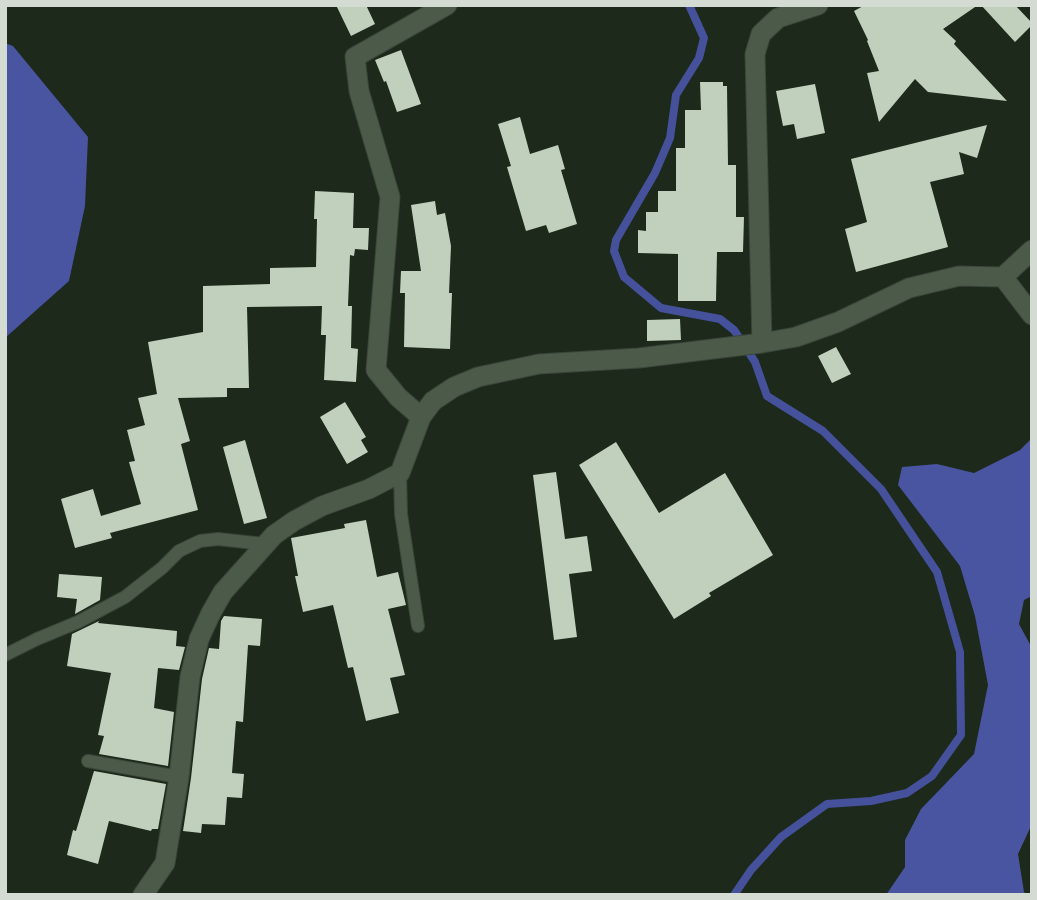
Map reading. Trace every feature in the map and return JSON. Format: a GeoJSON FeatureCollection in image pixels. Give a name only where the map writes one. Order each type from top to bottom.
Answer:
{"type":"FeatureCollection","features":[{"type":"Feature","properties":{"kind":"street"},"geometry":{"type":"LineString","coordinates":[[421,417],[398,397],[376,370],[390,197],[359,90],[355,57],[447,5]]}},
{"type":"Feature","properties":{"kind":"street"},"geometry":{"type":"LineString","coordinates":[[762,343],[755,54],[761,34],[778,18],[818,5]]}},
{"type":"Feature","properties":{"kind":"street"},"geometry":{"type":"LineString","coordinates":[[143,895],[164,863],[190,677],[200,639],[223,592],[274,534],[313,511],[369,489],[400,472],[421,417],[432,401],[454,387],[478,377],[539,364],[639,358],[796,337],[838,322],[909,288],[959,275],[1003,277],[1032,250]]}},
{"type":"Feature","properties":{"kind":"street"},"geometry":{"type":"LineString","coordinates":[[1003,277],[1032,315]]}},
{"type":"Feature","properties":{"kind":"lane"},"geometry":{"type":"LineString","coordinates":[[400,472],[401,514],[418,626]]}},
{"type":"Feature","properties":{"kind":"lane"},"geometry":{"type":"LineString","coordinates":[[5,655],[125,597],[179,551],[200,541],[218,539],[264,544]]}},
{"type":"Feature","properties":{"kind":"lane"},"geometry":{"type":"LineString","coordinates":[[88,761],[178,777]]}},
{"type":"Feature","properties":{"kind":"shaded area"},"geometry":{"type":"Polygon","coordinates":[[[5,43],[13,46],[88,137],[85,206],[69,281],[5,338],[5,43]]]}},
{"type":"Feature","properties":{"kind":"shaded area"},"geometry":{"type":"Polygon","coordinates":[[[1032,438],[1032,596],[1024,600],[1019,624],[1032,648],[1032,824],[1018,854],[1024,892],[1027,895],[886,895],[905,867],[905,840],[921,809],[974,754],[988,685],[975,616],[960,566],[898,485],[902,467],[937,464],[974,473],[1020,450],[1032,438]]]}},
{"type":"Feature","properties":{"kind":"building"},"geometry":{"type":"Polygon","coordinates":[[[336,5],[366,5],[375,24],[351,36],[336,5]]]}},
{"type":"Feature","properties":{"kind":"building"},"geometry":{"type":"Polygon","coordinates":[[[865,5],[978,5],[943,29],[1007,101],[928,92],[915,79],[879,122],[867,73],[879,71],[854,11],[865,5]]]}},
{"type":"Feature","properties":{"kind":"building"},"geometry":{"type":"Polygon","coordinates":[[[981,5],[1015,5],[1032,25],[1015,42],[981,5]]]}},
{"type":"Feature","properties":{"kind":"building"},"geometry":{"type":"Polygon","coordinates":[[[401,50],[421,104],[397,112],[375,60],[401,50]]]}},
{"type":"Feature","properties":{"kind":"building"},"geometry":{"type":"Polygon","coordinates":[[[700,82],[723,82],[723,86],[727,86],[728,165],[736,165],[736,217],[744,217],[743,252],[717,252],[716,301],[678,301],[678,254],[638,253],[638,230],[646,231],[646,212],[658,212],[658,191],[676,191],[676,148],[685,148],[685,110],[701,110],[700,82]]]}},
{"type":"Feature","properties":{"kind":"building"},"geometry":{"type":"Polygon","coordinates":[[[815,84],[825,133],[797,139],[794,124],[783,126],[776,91],[815,84]]]}},
{"type":"Feature","properties":{"kind":"building"},"geometry":{"type":"Polygon","coordinates":[[[520,117],[530,154],[558,145],[565,169],[561,170],[577,224],[549,233],[546,225],[526,231],[507,167],[511,166],[498,124],[520,117]]]}},
{"type":"Feature","properties":{"kind":"building"},"geometry":{"type":"Polygon","coordinates":[[[987,125],[977,158],[959,152],[964,174],[930,182],[948,247],[856,272],[845,229],[867,222],[851,159],[987,125]]]}},
{"type":"Feature","properties":{"kind":"building"},"geometry":{"type":"Polygon","coordinates":[[[315,191],[354,193],[353,228],[369,228],[368,250],[355,249],[354,256],[350,255],[348,306],[352,306],[351,348],[358,349],[356,382],[324,380],[326,335],[321,335],[322,306],[247,307],[249,388],[227,388],[227,397],[178,398],[190,441],[181,444],[198,510],[110,533],[112,538],[75,548],[61,499],[93,489],[101,516],[141,504],[129,462],[135,461],[127,430],[145,425],[138,398],[157,394],[148,342],[203,332],[203,286],[270,284],[270,268],[316,267],[315,191]]]}},
{"type":"Feature","properties":{"kind":"building"},"geometry":{"type":"Polygon","coordinates":[[[435,201],[437,215],[445,213],[451,246],[450,349],[404,347],[405,293],[400,293],[401,271],[421,271],[411,205],[435,201]]]}},
{"type":"Feature","properties":{"kind":"building"},"geometry":{"type":"Polygon","coordinates":[[[680,319],[681,340],[647,341],[647,320],[680,319]]]}},
{"type":"Feature","properties":{"kind":"building"},"geometry":{"type":"Polygon","coordinates":[[[836,347],[851,374],[832,383],[818,356],[836,347]]]}},
{"type":"Feature","properties":{"kind":"building"},"geometry":{"type":"Polygon","coordinates":[[[345,402],[366,437],[361,440],[368,452],[347,464],[320,417],[345,402]]]}},
{"type":"Feature","properties":{"kind":"building"},"geometry":{"type":"Polygon","coordinates":[[[245,440],[267,518],[244,524],[223,447],[245,440]]]}},
{"type":"Feature","properties":{"kind":"building"},"geometry":{"type":"Polygon","coordinates":[[[616,442],[659,513],[725,473],[773,555],[709,593],[711,596],[674,619],[579,465],[616,442]]]}},
{"type":"Feature","properties":{"kind":"building"},"geometry":{"type":"Polygon","coordinates":[[[556,472],[565,539],[587,536],[592,571],[569,574],[577,637],[554,640],[533,475],[556,472]]]}},
{"type":"Feature","properties":{"kind":"building"},"geometry":{"type":"Polygon","coordinates":[[[366,520],[377,577],[398,572],[406,605],[388,609],[405,675],[390,678],[399,713],[366,721],[353,667],[348,668],[333,605],[303,612],[295,576],[298,576],[291,538],[345,528],[344,524],[366,520]]]}},
{"type":"Feature","properties":{"kind":"building"},"geometry":{"type":"Polygon","coordinates":[[[59,574],[102,577],[100,600],[75,614],[77,599],[57,597],[59,574]]]}},
{"type":"Feature","properties":{"kind":"building"},"geometry":{"type":"Polygon","coordinates":[[[224,616],[262,619],[260,646],[248,645],[243,722],[236,721],[232,773],[244,774],[242,798],[227,797],[225,825],[202,824],[201,833],[183,831],[202,679],[209,648],[219,649],[221,621],[224,616]]]}},
{"type":"Feature","properties":{"kind":"building"},"geometry":{"type":"Polygon","coordinates":[[[99,621],[98,623],[177,631],[176,646],[185,647],[179,670],[158,668],[154,708],[174,712],[168,766],[99,754],[104,736],[98,735],[111,673],[67,666],[72,634],[99,621]]]}},
{"type":"Feature","properties":{"kind":"building"},"geometry":{"type":"Polygon","coordinates":[[[94,771],[166,784],[158,829],[151,831],[109,821],[98,864],[67,855],[94,771]]]}},
{"type":"Feature","properties":{"kind":"waterway"},"geometry":{"type":"LineString","coordinates":[[689,5],[704,38],[699,58],[676,95],[670,138],[655,173],[616,240],[614,251],[624,277],[661,308],[720,319],[734,330],[755,362],[767,396],[823,431],[881,489],[937,572],[960,652],[961,735],[932,776],[907,793],[871,801],[827,804],[781,837],[751,870],[734,895]]}}]}
